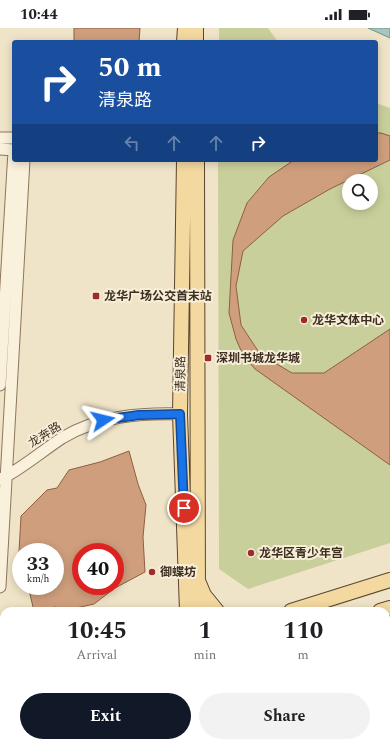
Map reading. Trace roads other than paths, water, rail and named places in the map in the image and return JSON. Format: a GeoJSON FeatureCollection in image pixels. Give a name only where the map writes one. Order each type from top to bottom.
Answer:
{"type":"FeatureCollection","features":[{"type":"Feature","properties":{"kind":"main road"},"geometry":{"type":"LineString","coordinates":[[184,28],[184,40]]}},
{"type":"Feature","properties":{"kind":"main road"},"geometry":{"type":"LineString","coordinates":[[196,28],[196,40]]}},
{"type":"Feature","properties":{"kind":"main road","name":"清泉路"},"geometry":{"type":"LineString","coordinates":[[184,162],[180,414],[192,583],[197,607]]}},
{"type":"Feature","properties":{"kind":"main road","name":"清泉路"},"geometry":{"type":"LineString","coordinates":[[188,607],[192,583],[197,162]]}},
{"type":"Feature","properties":{"kind":"main road"},"geometry":{"type":"LineString","coordinates":[[304,607],[390,580]]}},
{"type":"Feature","properties":{"kind":"main road"},"geometry":{"type":"LineString","coordinates":[[178,607],[192,583],[214,607]]}},
{"type":"Feature","properties":{"kind":"street"},"geometry":{"type":"LineString","coordinates":[[0,138],[12,138]]}},
{"type":"Feature","properties":{"kind":"street"},"geometry":{"type":"LineString","coordinates":[[0,149],[12,151]]}},
{"type":"Feature","properties":{"kind":"street"},"geometry":{"type":"LineString","coordinates":[[0,385],[13,162]]}},
{"type":"Feature","properties":{"kind":"street"},"geometry":{"type":"LineString","coordinates":[[0,587],[2,478],[24,162]]}},
{"type":"Feature","properties":{"kind":"street","name":"龙奔路"},"geometry":{"type":"LineString","coordinates":[[2,478],[85,426],[121,417],[180,414]]}},
{"type":"Feature","properties":{"kind":"water"},"geometry":{"type":"Polygon","coordinates":[[[368,28],[390,28],[390,38],[368,28]]]}},
{"type":"Feature","properties":{"kind":"place","name":"龙华广场公交首末站"},"geometry":{"type":"Point","coordinates":[96,296]}},
{"type":"Feature","properties":{"kind":"place","name":"龙华文体中心"},"geometry":{"type":"Point","coordinates":[304,320]}},
{"type":"Feature","properties":{"kind":"place","name":"深圳书城龙华城"},"geometry":{"type":"Point","coordinates":[208,358]}},
{"type":"Feature","properties":{"kind":"place","name":"龙华区青少年宫"},"geometry":{"type":"Point","coordinates":[251,553]}},
{"type":"Feature","properties":{"kind":"place","name":"御蝶坊"},"geometry":{"type":"Point","coordinates":[152,572]}}]}
